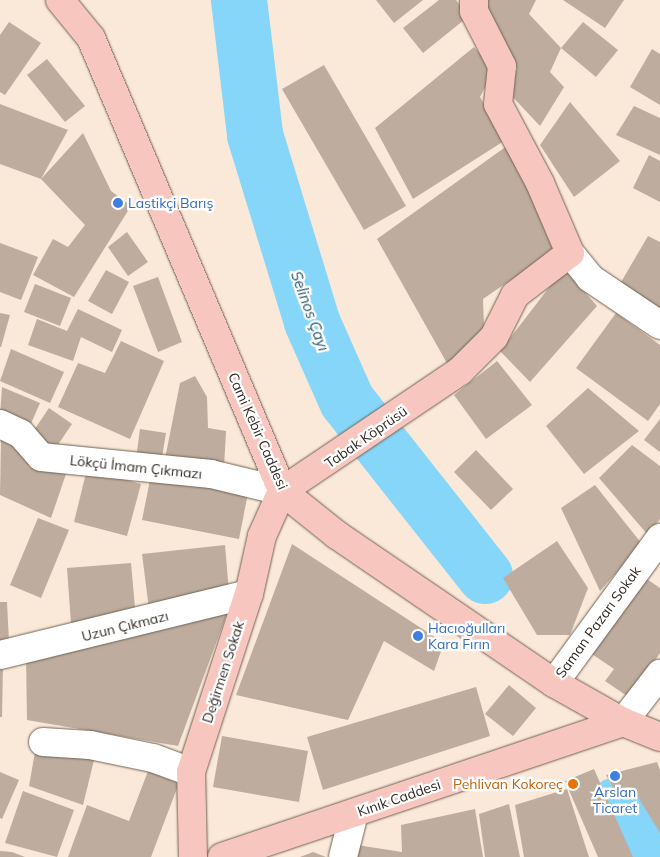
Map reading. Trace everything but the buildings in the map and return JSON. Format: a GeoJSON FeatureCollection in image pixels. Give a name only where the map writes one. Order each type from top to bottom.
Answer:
{"type":"FeatureCollection","features":[{"type":"Feature","properties":{"kind":"main road","name":"Cami Kebir Caddesi"},"geometry":{"type":"LineString","coordinates":[[60,0],[91,38],[282,491],[337,535],[554,683],[624,722]]}},
{"type":"Feature","properties":{"kind":"main road"},"geometry":{"type":"LineString","coordinates":[[474,0],[474,11],[502,66],[498,104],[540,183],[570,253]]}},
{"type":"Feature","properties":{"kind":"main road","name":"Tabak Köprüsü"},"geometry":{"type":"LineString","coordinates":[[282,491],[312,475],[448,379],[494,336],[515,295],[570,253]]}},
{"type":"Feature","properties":{"kind":"main road","name":"Değirmen Sokak"},"geometry":{"type":"LineString","coordinates":[[192,857],[190,772],[249,594],[262,536],[282,491]]}},
{"type":"Feature","properties":{"kind":"main road"},"geometry":{"type":"LineString","coordinates":[[624,722],[660,737]]}},
{"type":"Feature","properties":{"kind":"main road","name":"Kınık Caddesi"},"geometry":{"type":"LineString","coordinates":[[222,857],[624,722]]}},
{"type":"Feature","properties":{"kind":"street"},"geometry":{"type":"LineString","coordinates":[[570,253],[590,278],[660,325]]}},
{"type":"Feature","properties":{"kind":"street","name":"Lökçü İmam Çıkmazı"},"geometry":{"type":"LineString","coordinates":[[0,424],[21,434],[41,457],[211,474],[282,491]]}},
{"type":"Feature","properties":{"kind":"street","name":"Saman Pazarı Sokak"},"geometry":{"type":"LineString","coordinates":[[554,683],[660,538]]}},
{"type":"Feature","properties":{"kind":"street","name":"Uzun Çıkmazı"},"geometry":{"type":"LineString","coordinates":[[0,655],[249,594]]}},
{"type":"Feature","properties":{"kind":"street"},"geometry":{"type":"LineString","coordinates":[[624,722],[660,674]]}},
{"type":"Feature","properties":{"kind":"street"},"geometry":{"type":"LineString","coordinates":[[43,742],[90,745],[153,758],[190,772]]}},
{"type":"Feature","properties":{"kind":"street"},"geometry":{"type":"LineString","coordinates":[[343,857],[354,813]]}},
{"type":"Feature","properties":{"kind":"waterway","name":"Selinos Çayı"},"geometry":{"type":"LineString","coordinates":[[239,0],[255,135],[312,322],[347,401],[485,576]]}},
{"type":"Feature","properties":{"kind":"waterway","name":"Selinos Çayı"},"geometry":{"type":"LineString","coordinates":[[617,805],[647,857]]}},
{"type":"Feature","properties":{"kind":"place","name":"Lastikçi Barış"},"geometry":{"type":"Point","coordinates":[118,203]}},
{"type":"Feature","properties":{"kind":"place","name":"Hacıoğulları Kara Fırın"},"geometry":{"type":"Point","coordinates":[418,636]}},
{"type":"Feature","properties":{"kind":"place","name":"Arslan Ticaret"},"geometry":{"type":"Point","coordinates":[615,776]}},
{"type":"Feature","properties":{"kind":"place","name":"Pehlivan Kokoreç"},"geometry":{"type":"Point","coordinates":[573,784]}}]}
